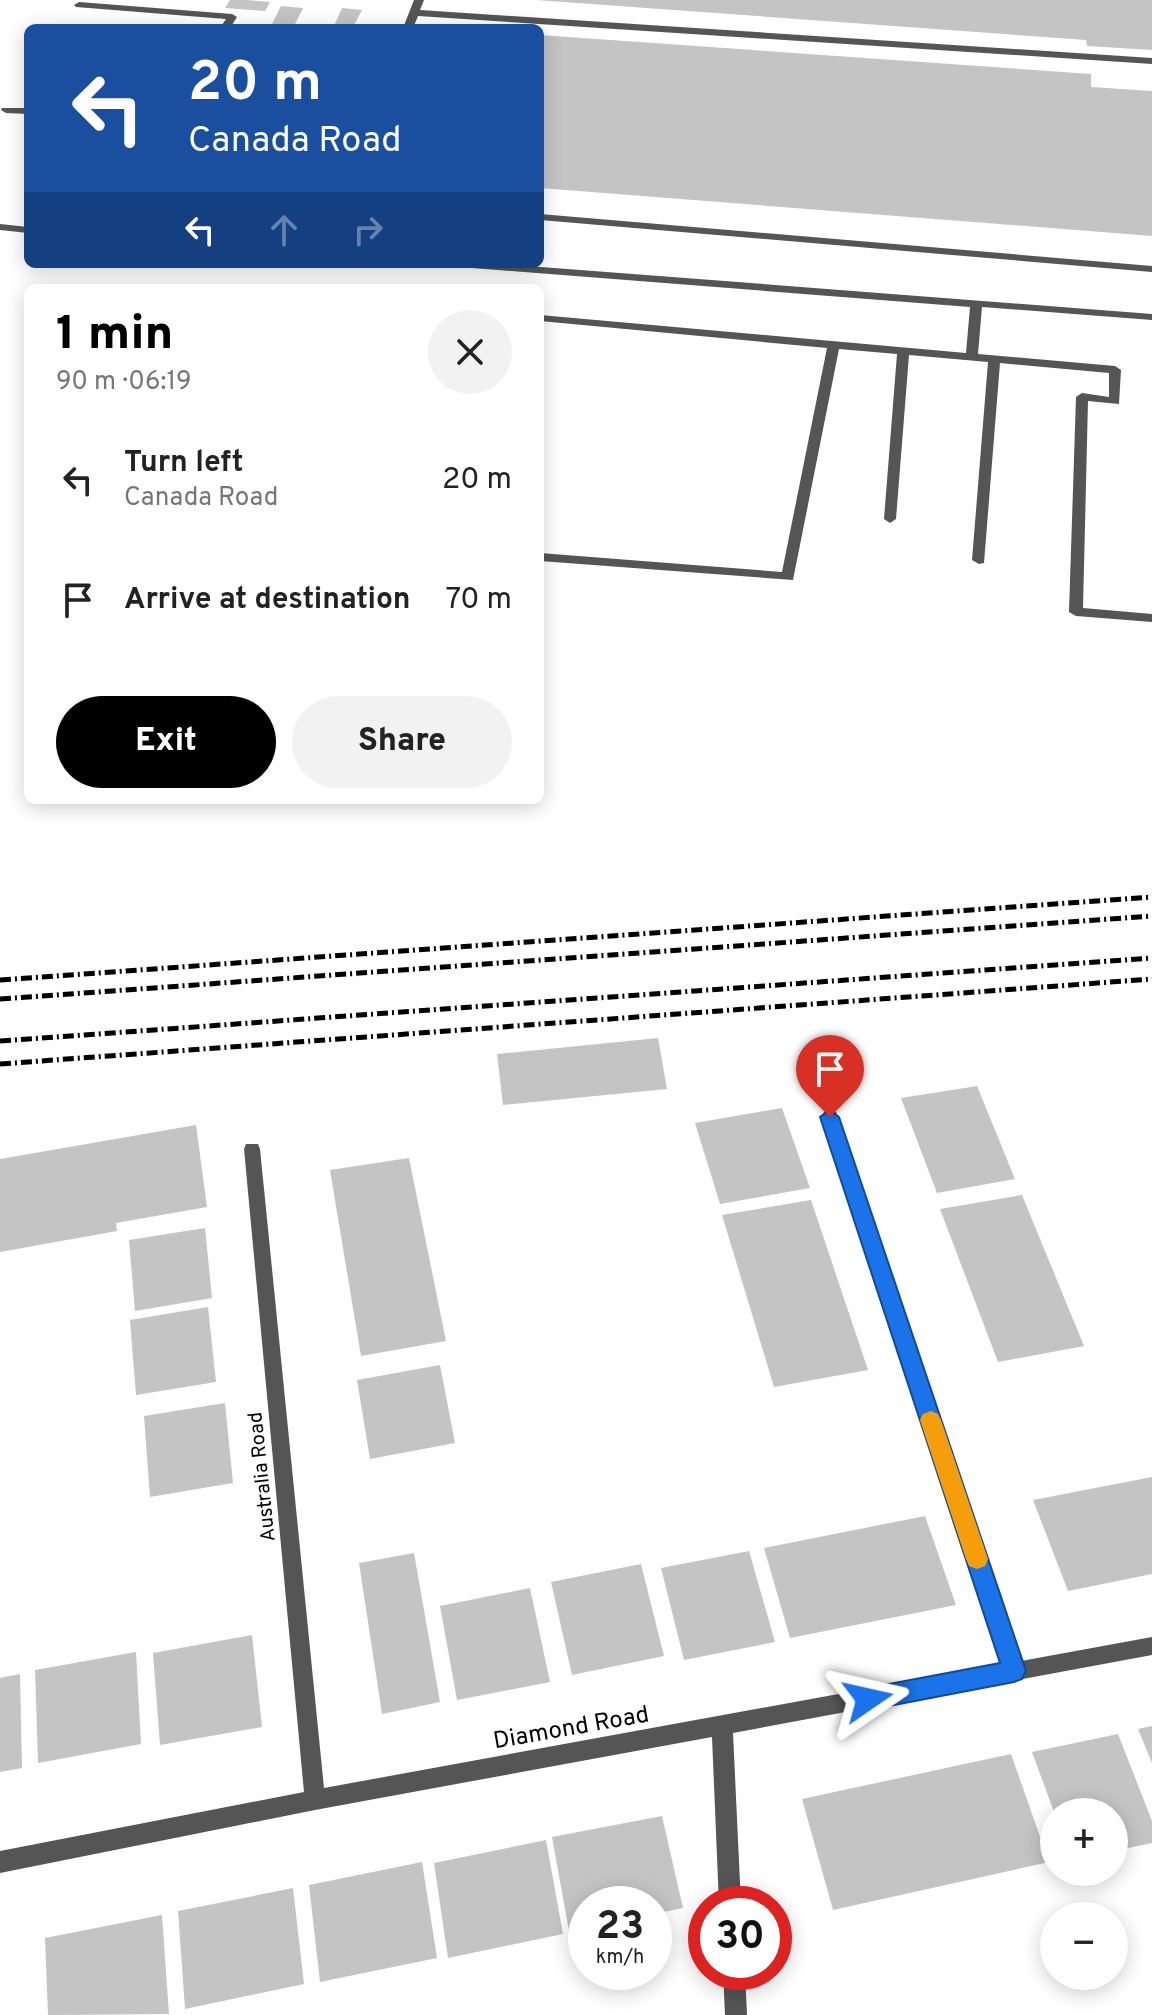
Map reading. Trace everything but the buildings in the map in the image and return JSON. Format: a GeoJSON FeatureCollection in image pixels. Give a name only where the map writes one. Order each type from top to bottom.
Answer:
{"type":"FeatureCollection","features":[{"type":"Feature","properties":{"kind":"street"},"geometry":{"type":"LineString","coordinates":[[410,24],[419,0]]}},
{"type":"Feature","properties":{"kind":"street"},"geometry":{"type":"LineString","coordinates":[[79,5],[232,17],[228,24]]}},
{"type":"Feature","properties":{"kind":"street"},"geometry":{"type":"LineString","coordinates":[[414,13],[1152,61]]}},
{"type":"Feature","properties":{"kind":"street"},"geometry":{"type":"LineString","coordinates":[[6,110],[24,111]]}},
{"type":"Feature","properties":{"kind":"street"},"geometry":{"type":"LineString","coordinates":[[544,217],[1152,269]]}},
{"type":"Feature","properties":{"kind":"street"},"geometry":{"type":"LineString","coordinates":[[0,227],[22,230]]}},
{"type":"Feature","properties":{"kind":"street"},"geometry":{"type":"LineString","coordinates":[[511,268],[1152,317]]}},
{"type":"Feature","properties":{"kind":"street"},"geometry":{"type":"LineString","coordinates":[[972,357],[976,304]]}},
{"type":"Feature","properties":{"kind":"street"},"geometry":{"type":"LineString","coordinates":[[544,318],[1115,370],[1115,401],[1082,397],[1076,612],[1152,618]]}},
{"type":"Feature","properties":{"kind":"street"},"geometry":{"type":"LineString","coordinates":[[544,557],[788,577],[834,344]]}},
{"type":"Feature","properties":{"kind":"street"},"geometry":{"type":"LineString","coordinates":[[890,519],[903,350]]}},
{"type":"Feature","properties":{"kind":"street"},"geometry":{"type":"LineString","coordinates":[[979,560],[994,359]]}},
{"type":"Feature","properties":{"kind":"street"},"geometry":{"type":"LineString","coordinates":[[830,1117],[1014,1671]]}},
{"type":"Feature","properties":{"kind":"street","name":"Australia Road"},"geometry":{"type":"LineString","coordinates":[[252,1149],[315,1800]]}},
{"type":"Feature","properties":{"kind":"street","name":"Diamond Road"},"geometry":{"type":"LineString","coordinates":[[0,1862],[315,1800],[1152,1646]]}},
{"type":"Feature","properties":{"kind":"street"},"geometry":{"type":"LineString","coordinates":[[722,1727],[729,1886]]}},
{"type":"Feature","properties":{"kind":"street"},"geometry":{"type":"LineString","coordinates":[[735,1990],[736,2015]]}},
{"type":"Feature","properties":{"kind":"railway"},"geometry":{"type":"LineString","coordinates":[[0,980],[1152,897]]}},
{"type":"Feature","properties":{"kind":"railway"},"geometry":{"type":"LineString","coordinates":[[0,999],[1152,916]]}},
{"type":"Feature","properties":{"kind":"railway"},"geometry":{"type":"LineString","coordinates":[[0,1041],[1152,958]]}},
{"type":"Feature","properties":{"kind":"railway"},"geometry":{"type":"LineString","coordinates":[[0,1064],[1152,979]]}},
{"type":"Feature","properties":{"kind":"slow traffic"},"geometry":{"type":"LineString","coordinates":[[931,1420],[977,1559]]}},
{"type":"Feature","properties":{"kind":"route"},"geometry":{"type":"LineString","coordinates":[[830,1117],[1014,1671],[868,1699]]}}]}
